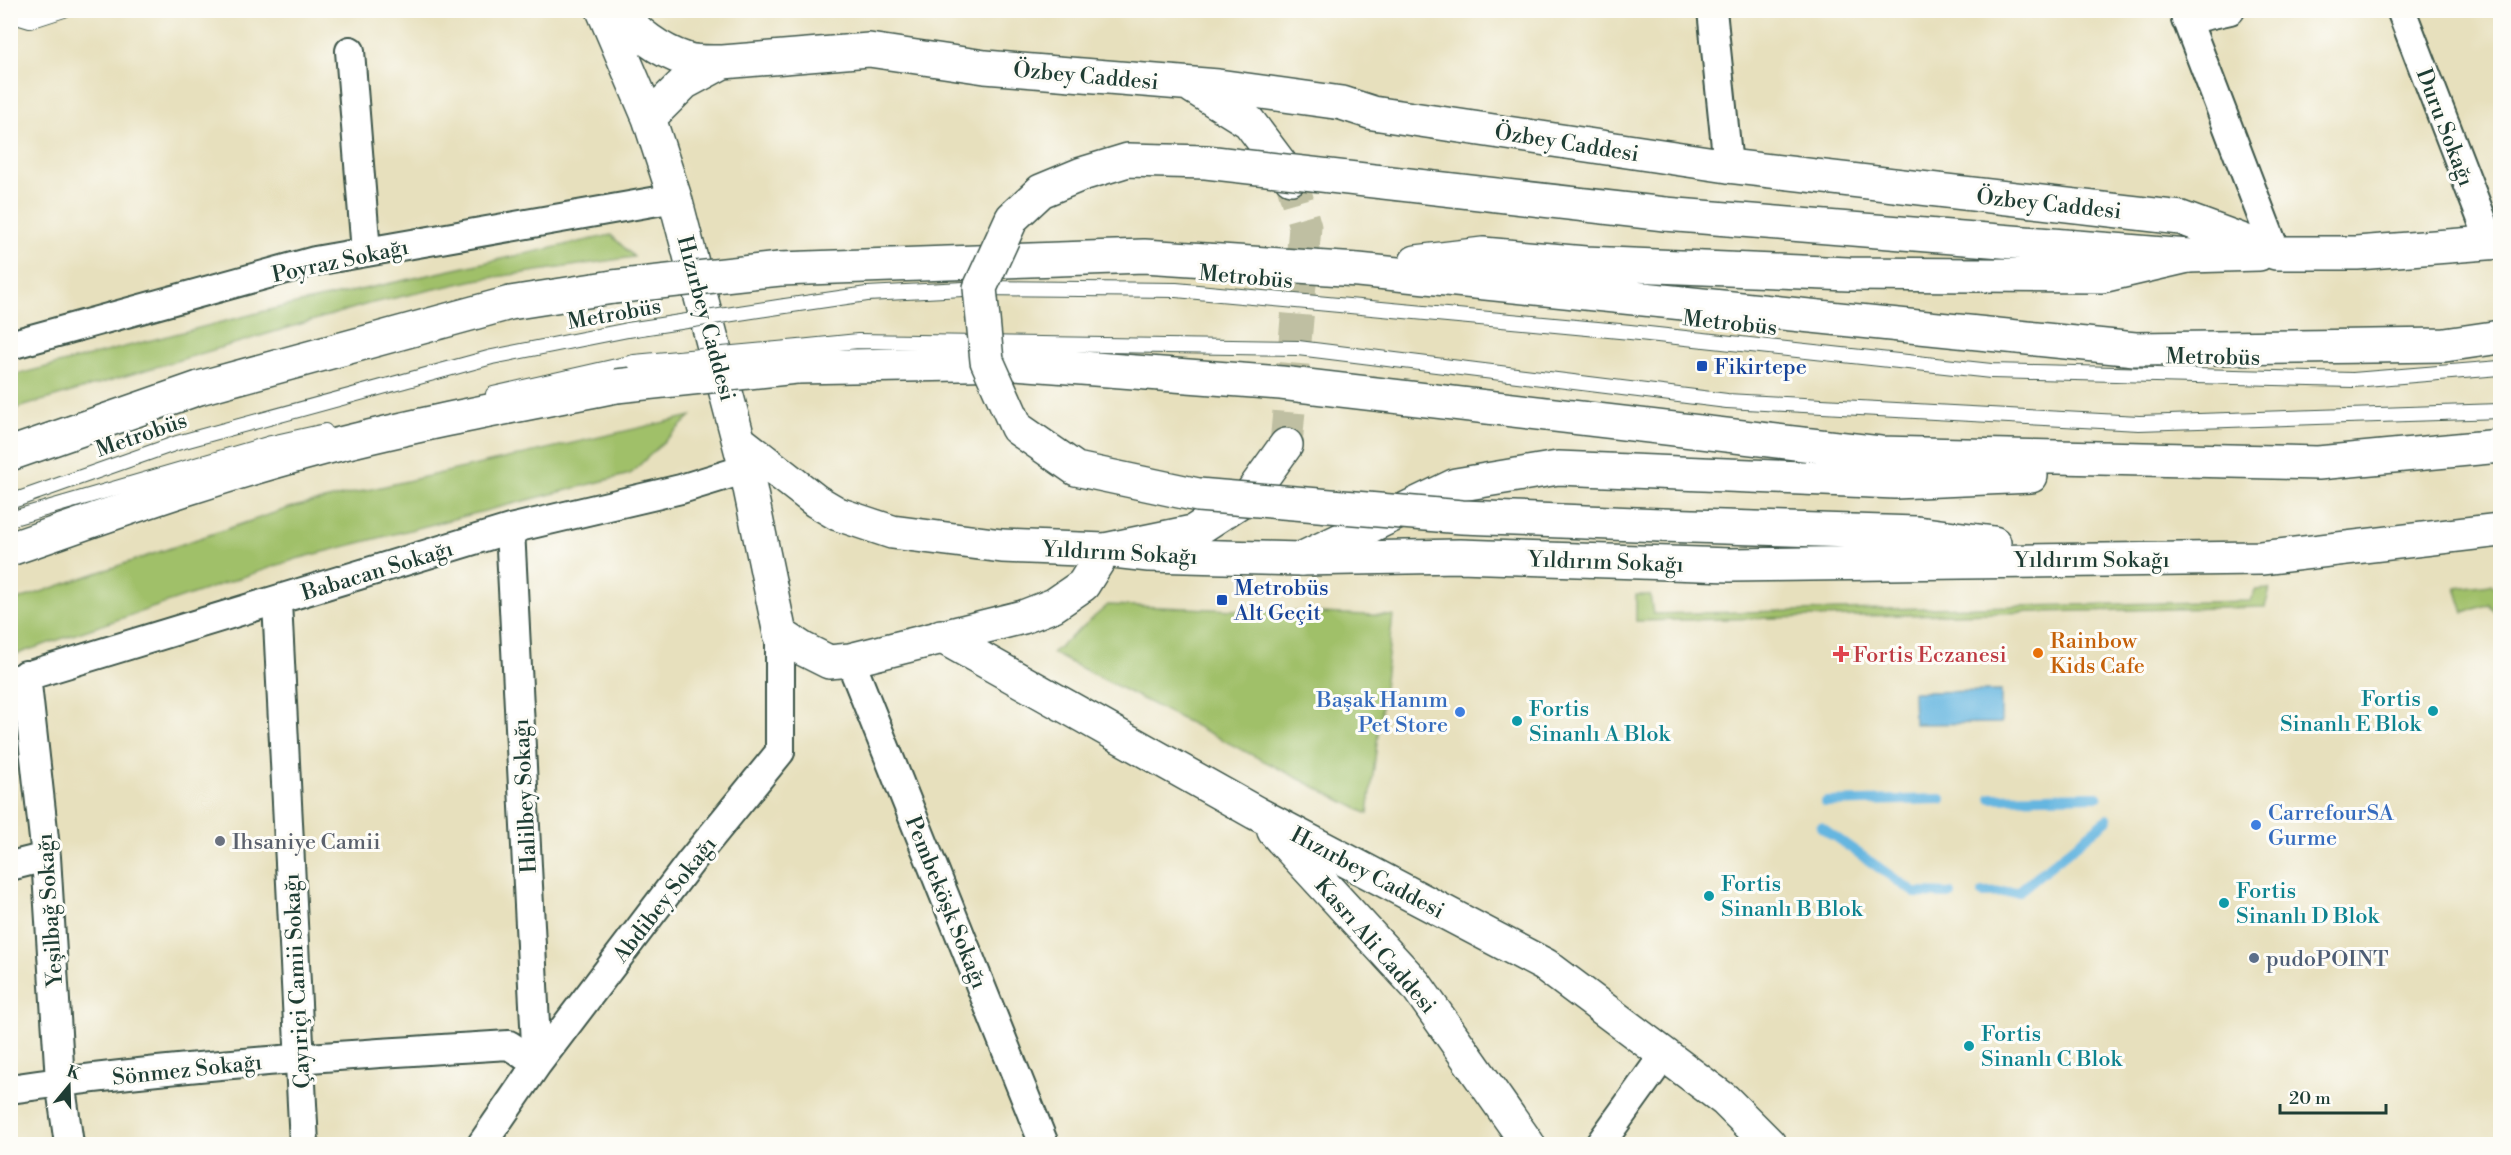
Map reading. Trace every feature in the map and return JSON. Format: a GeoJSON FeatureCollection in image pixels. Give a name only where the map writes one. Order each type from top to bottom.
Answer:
{"type":"FeatureCollection","features":[{"type":"Feature","properties":{"kind":"main road","name":"Hızırbey Caddesi"},"geometry":{"type":"LineString","coordinates":[[603,10],[649,118],[675,198],[742,455],[780,634]]}},
{"type":"Feature","properties":{"kind":"main road"},"geometry":{"type":"LineString","coordinates":[[622,10],[627,22],[661,48],[686,60],[723,62]]}},
{"type":"Feature","properties":{"kind":"main road","name":"Özbey Caddesi"},"geometry":{"type":"LineString","coordinates":[[649,118],[684,82],[723,62],[869,50],[985,67],[1188,84],[1342,103],[1373,113],[1728,166],[2181,218],[2276,253],[2357,253],[2496,242]]}},
{"type":"Feature","properties":{"kind":"main road"},"geometry":{"type":"LineString","coordinates":[[1188,84],[1250,122],[1291,178]]}},
{"type":"Feature","properties":{"kind":"main road"},"geometry":{"type":"LineString","coordinates":[[2126,559],[1917,533],[1462,518],[1198,495],[1076,469],[1017,428],[987,361],[980,288],[1012,218],[1041,191],[1082,174],[1128,160],[1206,162],[1665,214],[2188,256],[2276,253]]}},
{"type":"Feature","properties":{"kind":"main road"},"geometry":{"type":"LineString","coordinates":[[1358,270],[1483,254],[1585,262],[1849,274],[2102,276],[2188,256]]}},
{"type":"Feature","properties":{"kind":"main road"},"geometry":{"type":"LineString","coordinates":[[10,454],[199,387],[510,303],[614,287],[780,268],[1144,256],[1358,270],[2135,349],[2445,345],[2500,337]]}},
{"type":"Feature","properties":{"kind":"main road"},"geometry":{"type":"LineString","coordinates":[[10,549],[189,488],[309,452],[625,374],[798,357],[1015,363],[1281,383],[1880,453],[2318,463]]}},
{"type":"Feature","properties":{"kind":"main road"},"geometry":{"type":"LineString","coordinates":[[780,634],[802,650],[829,662],[850,660],[1023,616],[1054,605],[1083,585],[1105,550],[1193,532],[1250,495],[1286,445]]}},
{"type":"Feature","properties":{"kind":"main road"},"geometry":{"type":"LineString","coordinates":[[1301,559],[1456,485],[1558,468],[1895,482],[2318,463],[2500,446]]}},
{"type":"Feature","properties":{"kind":"main road","name":"Yıldırım Sokağı"},"geometry":{"type":"LineString","coordinates":[[742,455],[838,514],[892,532],[1002,546],[1105,550],[1149,555],[1301,559],[1460,556],[1730,565],[2261,558],[2500,530]]}},
{"type":"Feature","properties":{"kind":"main road","name":"Hızırbey Caddesi"},"geometry":{"type":"LineString","coordinates":[[941,636],[1256,813],[1545,965],[1725,1100],[1769,1144]]}},
{"type":"Feature","properties":{"kind":"main road","name":"Kasrı Ali Caddesi"},"geometry":{"type":"LineString","coordinates":[[1256,813],[1416,985],[1528,1144]]}},
{"type":"Feature","properties":{"kind":"street"},"geometry":{"type":"LineString","coordinates":[[1712,10],[1728,166]]}},
{"type":"Feature","properties":{"kind":"street"},"geometry":{"type":"LineString","coordinates":[[2230,10],[2185,15],[2276,253]]}},
{"type":"Feature","properties":{"kind":"street","name":"Duru Sokağı"},"geometry":{"type":"LineString","coordinates":[[2401,10],[2496,242]]}},
{"type":"Feature","properties":{"kind":"street"},"geometry":{"type":"LineString","coordinates":[[350,51],[366,252]]}},
{"type":"Feature","properties":{"kind":"street","name":"Poyraz Sokağı"},"geometry":{"type":"LineString","coordinates":[[10,345],[315,261],[675,198]]}},
{"type":"Feature","properties":{"kind":"street","name":"Babacan Sokağı"},"geometry":{"type":"LineString","coordinates":[[18,678],[277,602],[510,529],[681,489],[742,455]]}},
{"type":"Feature","properties":{"kind":"street","name":"Halilbey Sokağı"},"geometry":{"type":"LineString","coordinates":[[510,529],[537,1064]]}},
{"type":"Feature","properties":{"kind":"street","name":"Çayıriçi Camii Sokağı"},"geometry":{"type":"LineString","coordinates":[[277,602],[304,1144]]}},
{"type":"Feature","properties":{"kind":"street","name":"Abdibey Sokağı"},"geometry":{"type":"LineString","coordinates":[[482,1144],[537,1064],[692,860],[780,752],[780,634]]}},
{"type":"Feature","properties":{"kind":"street","name":"Pembeköşk Sokağı"},"geometry":{"type":"LineString","coordinates":[[850,660],[1044,1144]]}},
{"type":"Feature","properties":{"kind":"street","name":"Yeşilbağ Sokağı"},"geometry":{"type":"LineString","coordinates":[[18,678],[46,857],[60,1081],[69,1144]]}},
{"type":"Feature","properties":{"kind":"street"},"geometry":{"type":"LineString","coordinates":[[10,866],[46,857]]}},
{"type":"Feature","properties":{"kind":"street","name":"Sönmez Sokağı"},"geometry":{"type":"LineString","coordinates":[[10,1089],[60,1081],[301,1058],[509,1045],[537,1064]]}},
{"type":"Feature","properties":{"kind":"street"},"geometry":{"type":"LineString","coordinates":[[1600,1144],[1664,1055]]}},
{"type":"Feature","properties":{"kind":"lane"},"geometry":{"type":"LineString","coordinates":[[10,15],[30,21],[64,10]]}},
{"type":"Feature","properties":{"kind":"lane","name":"Metrobüs"},"geometry":{"type":"LineString","coordinates":[[10,502],[177,443],[492,357],[628,330],[867,294],[983,288],[1176,290],[1630,332],[1991,371],[2353,380],[2500,368]]}},
{"type":"Feature","properties":{"kind":"lane"},"geometry":{"type":"LineString","coordinates":[[798,357],[858,341],[1298,348],[1727,401],[2139,423],[2500,411]]}},
{"type":"Feature","properties":{"kind":"lane"},"geometry":{"type":"LineString","coordinates":[[476,398],[625,374]]}},
{"type":"Feature","properties":{"kind":"lane","name":"Metrobüs"},"geometry":{"type":"LineString","coordinates":[[10,519],[271,444],[339,428]]}},
{"type":"Feature","properties":{"kind":"green space"},"geometry":{"type":"Polygon","coordinates":[[[611,235],[634,257],[475,280],[368,304],[11,410],[11,376],[273,309],[611,235]]]}},
{"type":"Feature","properties":{"kind":"green space"},"geometry":{"type":"Polygon","coordinates":[[[691,416],[630,474],[296,559],[11,656],[11,602],[289,508],[691,416]]]}},
{"type":"Feature","properties":{"kind":"green space"},"geometry":{"type":"Polygon","coordinates":[[[2491,584],[2500,592],[2500,619],[2489,604],[2464,613],[2456,588],[2491,584]]]}},
{"type":"Feature","properties":{"kind":"green space"},"geometry":{"type":"Polygon","coordinates":[[[2270,589],[2265,607],[1636,621],[1636,595],[1650,595],[1653,614],[2251,601],[2255,590],[2270,589]]]}},
{"type":"Feature","properties":{"kind":"green space"},"geometry":{"type":"Polygon","coordinates":[[[1108,605],[1393,616],[1368,814],[1052,653],[1108,605]]]}},
{"type":"Feature","properties":{"kind":"water"},"geometry":{"type":"Polygon","coordinates":[[[2001,691],[2001,723],[1914,724],[1913,692],[2001,691]]]}},
{"type":"Feature","properties":{"kind":"waterway"},"geometry":{"type":"LineString","coordinates":[[1991,798],[2098,796]]}},
{"type":"Feature","properties":{"kind":"waterway"},"geometry":{"type":"LineString","coordinates":[[1826,802],[1941,799]]}},
{"type":"Feature","properties":{"kind":"waterway"},"geometry":{"type":"LineString","coordinates":[[1983,893],[2018,892],[2108,819]]}},
{"type":"Feature","properties":{"kind":"waterway"},"geometry":{"type":"LineString","coordinates":[[1821,827],[1915,893],[1951,894]]}},
{"type":"Feature","properties":{"kind":"tunnel"},"geometry":{"type":"LineString","coordinates":[[1286,445],[1305,227],[1291,178]]}},
{"type":"Feature","properties":{"kind":"place","name":"Fikirtepe"},"geometry":{"type":"Point","coordinates":[1702,366]}},
{"type":"Feature","properties":{"kind":"place","name":"Metrobüs Alt Geçit"},"geometry":{"type":"Point","coordinates":[1222,600]}},
{"type":"Feature","properties":{"kind":"place","name":"Rainbow Kids Cafe"},"geometry":{"type":"Point","coordinates":[2038,653]}},
{"type":"Feature","properties":{"kind":"place","name":"Fortis Eczanesi"},"geometry":{"type":"Point","coordinates":[1841,654]}},
{"type":"Feature","properties":{"kind":"place","name":"Fortis Sinanlı E Blok"},"geometry":{"type":"Point","coordinates":[2433,711]}},
{"type":"Feature","properties":{"kind":"place","name":"Başak Hanım Pet Store"},"geometry":{"type":"Point","coordinates":[1460,712]}},
{"type":"Feature","properties":{"kind":"place","name":"Fortis Sinanlı A Blok"},"geometry":{"type":"Point","coordinates":[1517,721]}},
{"type":"Feature","properties":{"kind":"place","name":"CarrefourSA Gurme"},"geometry":{"type":"Point","coordinates":[2256,825]}},
{"type":"Feature","properties":{"kind":"place","name":"Ihsaniye Camii"},"geometry":{"type":"Point","coordinates":[220,841]}},
{"type":"Feature","properties":{"kind":"place","name":"Fortis Sinanlı B Blok"},"geometry":{"type":"Point","coordinates":[1709,896]}},
{"type":"Feature","properties":{"kind":"place","name":"Fortis Sinanlı D Blok"},"geometry":{"type":"Point","coordinates":[2224,903]}},
{"type":"Feature","properties":{"kind":"place","name":"pudoPOINT"},"geometry":{"type":"Point","coordinates":[2254,958]}},
{"type":"Feature","properties":{"kind":"place","name":"Fortis Sinanlı C Blok"},"geometry":{"type":"Point","coordinates":[1969,1046]}}]}
